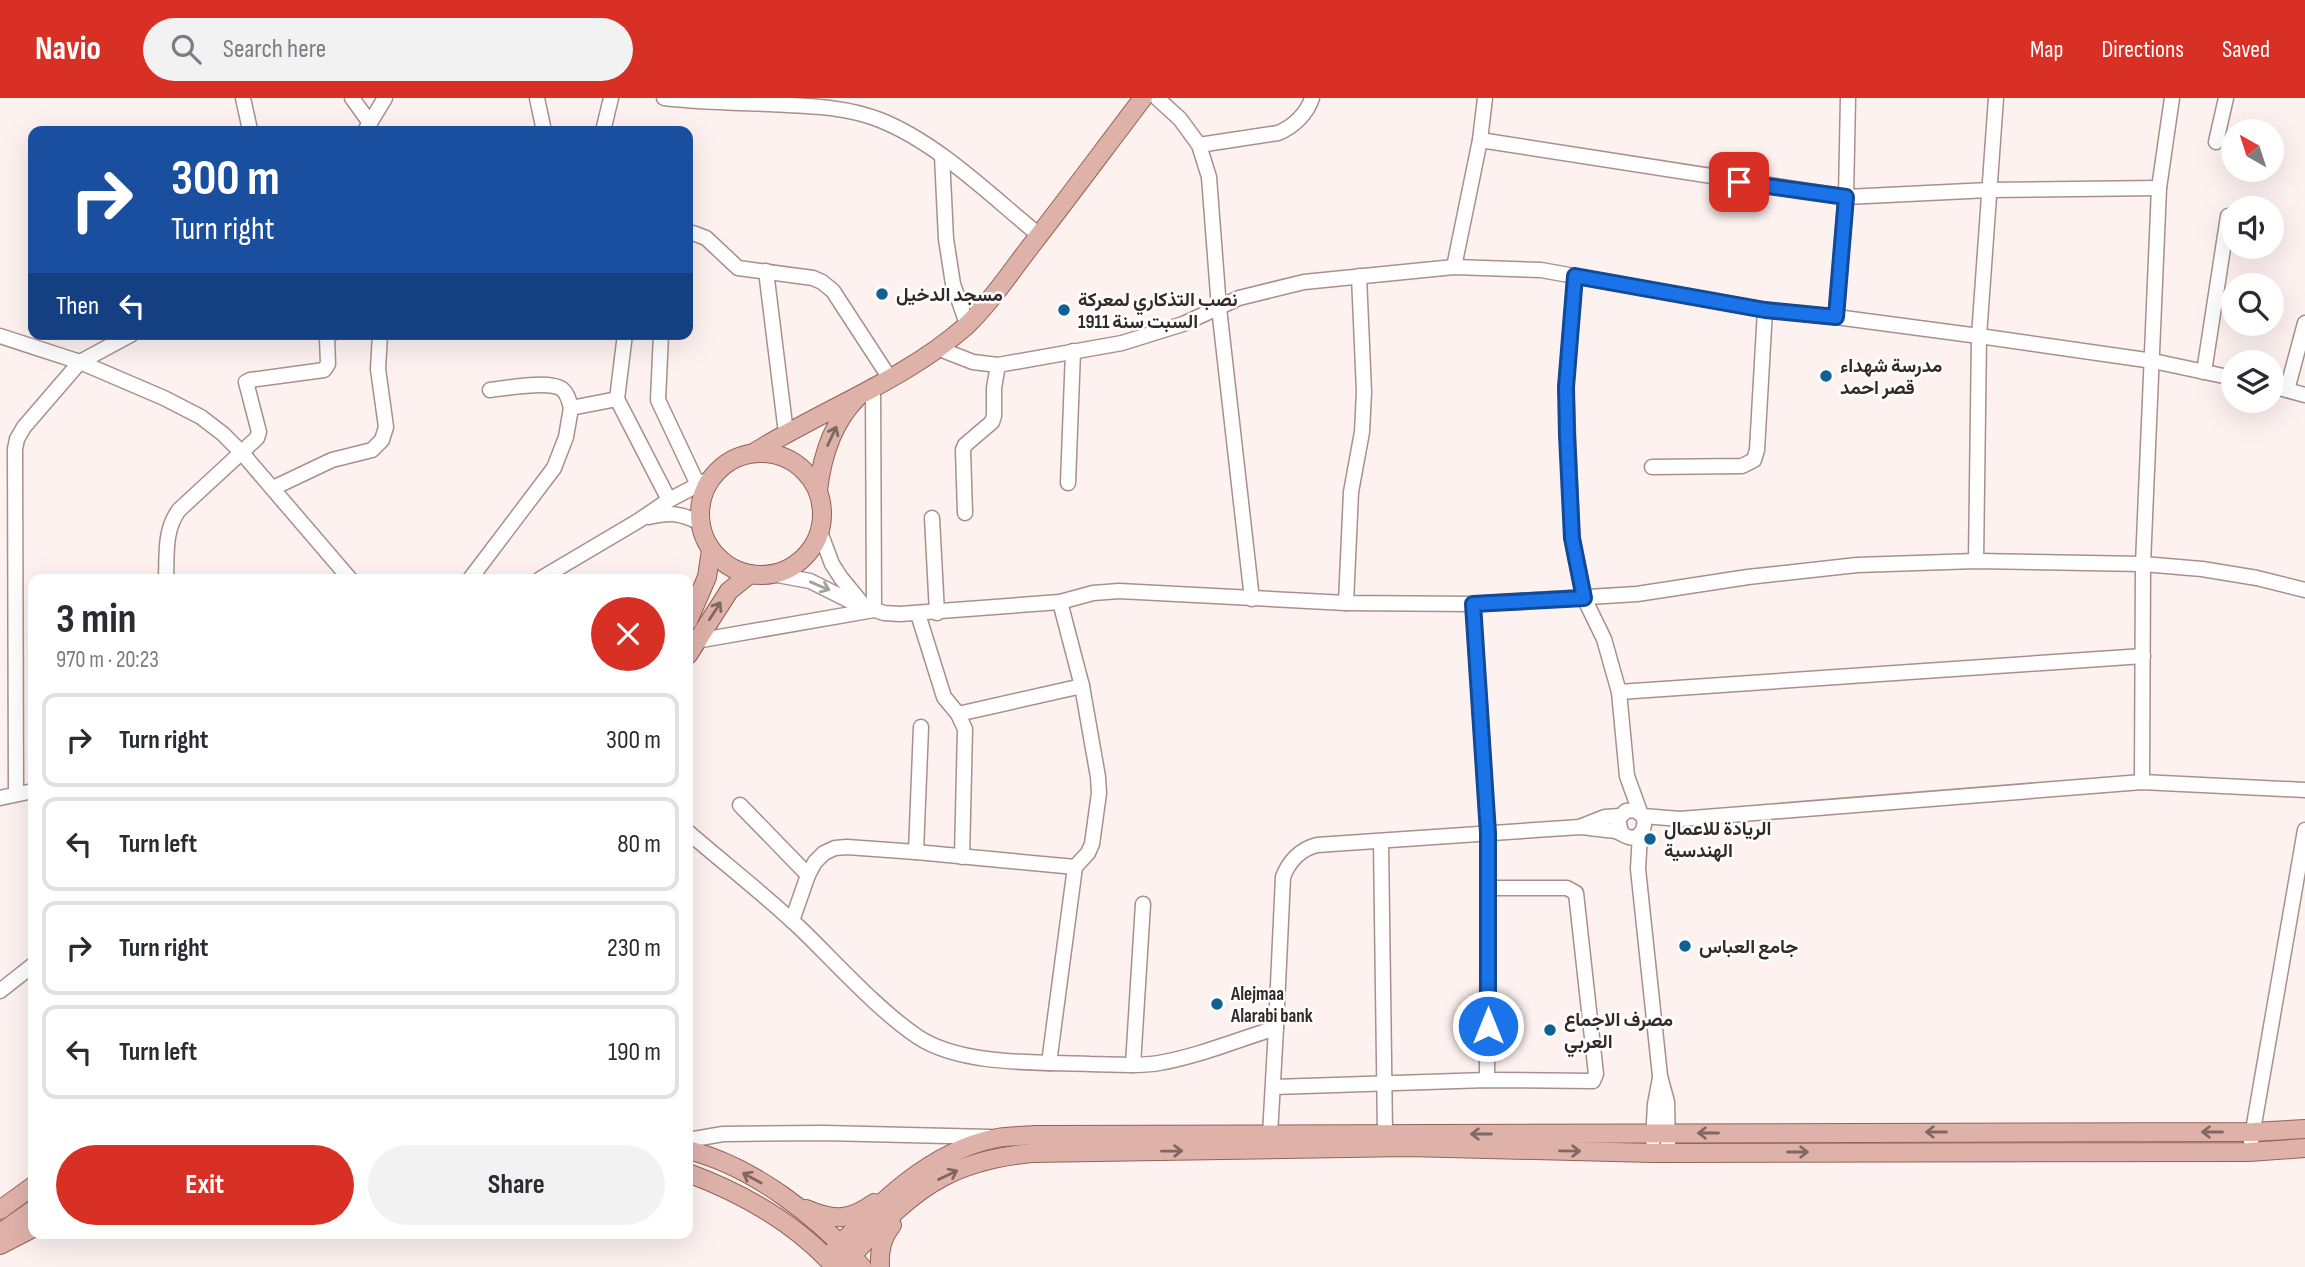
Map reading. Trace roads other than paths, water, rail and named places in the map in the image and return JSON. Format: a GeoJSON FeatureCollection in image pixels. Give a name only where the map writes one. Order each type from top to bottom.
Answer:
{"type":"FeatureCollection","features":[{"type":"Feature","properties":{"kind":"main road"},"geometry":{"type":"LineString","coordinates":[[755,452],[771,453],[793,461],[811,477],[822,504],[820,532],[813,547],[802,560],[788,569],[772,574],[750,574],[735,569],[711,550],[700,523],[704,482],[730,461],[755,452],[889,377],[937,348],[967,324],[998,289],[1143,98]]}},
{"type":"Feature","properties":{"kind":"main road"},"geometry":{"type":"LineString","coordinates":[[818,490],[827,446],[835,429],[851,405],[869,389]]}},
{"type":"Feature","properties":{"kind":"main road"},"geometry":{"type":"LineString","coordinates":[[693,610],[707,578],[711,550]]}},
{"type":"Feature","properties":{"kind":"main road"},"geometry":{"type":"LineString","coordinates":[[693,646],[729,591],[750,574]]}},
{"type":"Feature","properties":{"kind":"main road"},"geometry":{"type":"LineString","coordinates":[[693,1152],[726,1164],[821,1216],[840,1219],[869,1207],[937,1160],[964,1147],[998,1138],[1035,1135],[2253,1132],[2305,1129]]}},
{"type":"Feature","properties":{"kind":"main road"},"geometry":{"type":"LineString","coordinates":[[1968,1132],[1968,1152]]}},
{"type":"Feature","properties":{"kind":"main road"},"geometry":{"type":"LineString","coordinates":[[843,1260],[916,1195],[942,1177],[1000,1156],[1032,1153],[1408,1147],[1660,1153],[2249,1152],[2305,1147]]}},
{"type":"Feature","properties":{"kind":"main road"},"geometry":{"type":"LineString","coordinates":[[693,1175],[748,1199],[843,1260]]}},
{"type":"Feature","properties":{"kind":"main road"},"geometry":{"type":"LineString","coordinates":[[843,1260],[914,1175]]}},
{"type":"Feature","properties":{"kind":"main road"},"geometry":{"type":"LineString","coordinates":[[0,1210],[28,1190]]}},
{"type":"Feature","properties":{"kind":"main road"},"geometry":{"type":"LineString","coordinates":[[880,1267],[879,1250],[884,1235],[916,1195]]}},
{"type":"Feature","properties":{"kind":"main road"},"geometry":{"type":"LineString","coordinates":[[792,1202],[843,1260]]}},
{"type":"Feature","properties":{"kind":"main road"},"geometry":{"type":"LineString","coordinates":[[0,1233],[28,1213]]}},
{"type":"Feature","properties":{"kind":"main road"},"geometry":{"type":"LineString","coordinates":[[0,1245],[28,1231]]}},
{"type":"Feature","properties":{"kind":"street"},"geometry":{"type":"LineString","coordinates":[[243,98],[249,126]]}},
{"type":"Feature","properties":{"kind":"street"},"geometry":{"type":"LineString","coordinates":[[352,98],[367,126]]}},
{"type":"Feature","properties":{"kind":"street"},"geometry":{"type":"LineString","coordinates":[[369,126],[386,98]]}},
{"type":"Feature","properties":{"kind":"street"},"geometry":{"type":"LineString","coordinates":[[537,98],[543,126]]}},
{"type":"Feature","properties":{"kind":"street"},"geometry":{"type":"LineString","coordinates":[[604,126],[611,98]]}},
{"type":"Feature","properties":{"kind":"street"},"geometry":{"type":"LineString","coordinates":[[664,98],[785,101],[869,116],[912,136],[942,156],[1039,235]]}},
{"type":"Feature","properties":{"kind":"street"},"geometry":{"type":"LineString","coordinates":[[1157,98],[1180,119],[1199,145],[1209,177],[1219,308],[1252,599]]}},
{"type":"Feature","properties":{"kind":"street"},"geometry":{"type":"LineString","coordinates":[[1199,145],[1278,133],[1289,128],[1312,98]]}},
{"type":"Feature","properties":{"kind":"street"},"geometry":{"type":"LineString","coordinates":[[1454,267],[1480,140],[1485,98]]}},
{"type":"Feature","properties":{"kind":"street"},"geometry":{"type":"LineString","coordinates":[[1836,317],[1846,197],[1848,98]]}},
{"type":"Feature","properties":{"kind":"street"},"geometry":{"type":"LineString","coordinates":[[1976,561],[1979,336],[1996,98]]}},
{"type":"Feature","properties":{"kind":"street"},"geometry":{"type":"LineString","coordinates":[[2142,782],[2143,564],[2159,188],[2172,98]]}},
{"type":"Feature","properties":{"kind":"street"},"geometry":{"type":"LineString","coordinates":[[2216,142],[2226,98]]}},
{"type":"Feature","properties":{"kind":"street"},"geometry":{"type":"LineString","coordinates":[[1480,140],[1846,197],[1989,190],[2159,188]]}},
{"type":"Feature","properties":{"kind":"street"},"geometry":{"type":"LineString","coordinates":[[942,156],[946,239],[953,284],[967,324]]}},
{"type":"Feature","properties":{"kind":"street"},"geometry":{"type":"LineString","coordinates":[[693,233],[706,238],[738,268],[813,278],[822,282],[833,292],[889,377]]}},
{"type":"Feature","properties":{"kind":"street"},"geometry":{"type":"LineString","coordinates":[[2204,372],[2221,259]]}},
{"type":"Feature","properties":{"kind":"street"},"geometry":{"type":"LineString","coordinates":[[937,348],[973,362],[998,365],[1122,343],[1159,333],[1239,298],[1304,282],[1454,267],[1541,270],[1765,310],[1836,317],[2153,361],[2221,376]]}},
{"type":"Feature","properties":{"kind":"street"},"geometry":{"type":"LineString","coordinates":[[766,271],[786,433]]}},
{"type":"Feature","properties":{"kind":"street"},"geometry":{"type":"LineString","coordinates":[[1346,603],[1351,492],[1362,432],[1364,393],[1359,276]]}},
{"type":"Feature","properties":{"kind":"street"},"geometry":{"type":"LineString","coordinates":[[1575,276],[1566,387],[1572,538],[1584,598],[1604,639],[1619,692],[1627,776],[1636,827],[1660,1076],[1667,1102],[1660,1153]]}},
{"type":"Feature","properties":{"kind":"street"},"geometry":{"type":"LineString","coordinates":[[1652,467],[1742,466],[1754,460],[1758,450],[1765,310]]}},
{"type":"Feature","properties":{"kind":"street"},"geometry":{"type":"LineString","coordinates":[[2287,390],[2305,323]]}},
{"type":"Feature","properties":{"kind":"street"},"geometry":{"type":"LineString","coordinates":[[0,336],[80,362],[201,418],[223,434],[242,453],[347,574]]}},
{"type":"Feature","properties":{"kind":"street"},"geometry":{"type":"LineString","coordinates":[[16,794],[17,439],[24,427],[80,362],[122,340]]}},
{"type":"Feature","properties":{"kind":"street"},"geometry":{"type":"LineString","coordinates":[[166,574],[171,521],[179,510],[257,438],[259,432],[246,382],[324,370],[328,364],[327,340]]}},
{"type":"Feature","properties":{"kind":"street"},"geometry":{"type":"LineString","coordinates":[[273,488],[332,460],[372,450],[382,440],[386,427],[378,369],[380,340]]}},
{"type":"Feature","properties":{"kind":"street"},"geometry":{"type":"LineString","coordinates":[[624,340],[617,399],[668,500]]}},
{"type":"Feature","properties":{"kind":"street"},"geometry":{"type":"LineString","coordinates":[[548,574],[668,500],[704,482],[658,400],[661,340]]}},
{"type":"Feature","properties":{"kind":"street"},"geometry":{"type":"LineString","coordinates":[[113,376],[111,358],[118,342]]}},
{"type":"Feature","properties":{"kind":"street"},"geometry":{"type":"LineString","coordinates":[[1068,483],[1073,351]]}},
{"type":"Feature","properties":{"kind":"street"},"geometry":{"type":"LineString","coordinates":[[965,513],[965,445],[992,422],[998,365]]}},
{"type":"Feature","properties":{"kind":"street"},"geometry":{"type":"LineString","coordinates":[[474,574],[554,468],[560,455],[571,408],[567,394],[556,386],[490,390]]}},
{"type":"Feature","properties":{"kind":"street"},"geometry":{"type":"LineString","coordinates":[[869,389],[869,608]]}},
{"type":"Feature","properties":{"kind":"street"},"geometry":{"type":"LineString","coordinates":[[2284,389],[2305,395]]}},
{"type":"Feature","properties":{"kind":"street"},"geometry":{"type":"LineString","coordinates":[[571,408],[617,399]]}},
{"type":"Feature","properties":{"kind":"street"},"geometry":{"type":"LineString","coordinates":[[638,521],[667,513],[682,514],[700,523]]}},
{"type":"Feature","properties":{"kind":"street"},"geometry":{"type":"LineString","coordinates":[[932,518],[937,613]]}},
{"type":"Feature","properties":{"kind":"street"},"geometry":{"type":"LineString","coordinates":[[820,532],[832,564],[869,608]]}},
{"type":"Feature","properties":{"kind":"street"},"geometry":{"type":"LineString","coordinates":[[772,574],[810,581],[869,608],[900,614],[1060,602],[1093,593],[1119,591],[1346,603],[1473,604],[1637,594],[1748,577],[1857,565],[1976,561],[2143,564],[2202,569],[2257,578],[2305,590]]}},
{"type":"Feature","properties":{"kind":"street"},"geometry":{"type":"LineString","coordinates":[[0,584],[16,583]]}},
{"type":"Feature","properties":{"kind":"street"},"geometry":{"type":"LineString","coordinates":[[1049,1063],[1075,867],[1088,853],[1092,844],[1099,793],[1097,763],[1082,686],[1060,602]]}},
{"type":"Feature","properties":{"kind":"street"},"geometry":{"type":"LineString","coordinates":[[1473,604],[1488,833],[1487,1080]]}},
{"type":"Feature","properties":{"kind":"street"},"geometry":{"type":"LineString","coordinates":[[693,648],[869,608]]}},
{"type":"Feature","properties":{"kind":"street"},"geometry":{"type":"LineString","coordinates":[[918,614],[944,696],[958,714],[965,729],[962,857]]}},
{"type":"Feature","properties":{"kind":"street"},"geometry":{"type":"LineString","coordinates":[[1619,692],[2143,656]]}},
{"type":"Feature","properties":{"kind":"street"},"geometry":{"type":"LineString","coordinates":[[958,714],[1082,686]]}},
{"type":"Feature","properties":{"kind":"street"},"geometry":{"type":"LineString","coordinates":[[916,852],[921,727]]}},
{"type":"Feature","properties":{"kind":"street"},"geometry":{"type":"LineString","coordinates":[[1627,776],[1618,824],[1636,827]]}},
{"type":"Feature","properties":{"kind":"street"},"geometry":{"type":"LineString","coordinates":[[1270,1135],[1285,871],[1294,858],[1317,845],[1580,827],[1636,827],[1680,819],[2142,782],[2305,790]]}},
{"type":"Feature","properties":{"kind":"street"},"geometry":{"type":"LineString","coordinates":[[0,798],[28,792]]}},
{"type":"Feature","properties":{"kind":"street"},"geometry":{"type":"LineString","coordinates":[[740,805],[808,875]]}},
{"type":"Feature","properties":{"kind":"street"},"geometry":{"type":"LineString","coordinates":[[1580,827],[1605,817],[1621,815]]}},
{"type":"Feature","properties":{"kind":"street"},"geometry":{"type":"LineString","coordinates":[[2249,1152],[2305,830]]}},
{"type":"Feature","properties":{"kind":"street"},"geometry":{"type":"LineString","coordinates":[[693,836],[792,921],[894,1017],[920,1038],[947,1049],[976,1057],[1049,1063],[1155,1064],[1185,1058],[1276,1028]]}},
{"type":"Feature","properties":{"kind":"street"},"geometry":{"type":"LineString","coordinates":[[1381,841],[1385,1134]]}},
{"type":"Feature","properties":{"kind":"street"},"geometry":{"type":"LineString","coordinates":[[792,921],[808,875],[824,853],[835,848],[916,852],[1075,867]]}},
{"type":"Feature","properties":{"kind":"street"},"geometry":{"type":"LineString","coordinates":[[1274,1087],[1487,1080],[1593,1082],[1596,1074],[1576,893],[1567,888],[1488,888]]}},
{"type":"Feature","properties":{"kind":"street"},"geometry":{"type":"LineString","coordinates":[[1133,1065],[1143,904]]}},
{"type":"Feature","properties":{"kind":"street"},"geometry":{"type":"LineString","coordinates":[[2291,917],[2305,911]]}},
{"type":"Feature","properties":{"kind":"street"},"geometry":{"type":"LineString","coordinates":[[0,991],[28,969]]}},
{"type":"Feature","properties":{"kind":"street"},"geometry":{"type":"LineString","coordinates":[[693,1139],[723,1134],[824,1133],[948,1134],[998,1138]]}},
{"type":"Feature","properties":{"kind":"place","name":"مسجد الدخيل"},"geometry":{"type":"Point","coordinates":[882,294]}},
{"type":"Feature","properties":{"kind":"place","name":"نصب التذكاري لمعركة السبت سنة 1911"},"geometry":{"type":"Point","coordinates":[1064,310]}},
{"type":"Feature","properties":{"kind":"place","name":"مدرسة شهداء قصر احمد"},"geometry":{"type":"Point","coordinates":[1826,376]}},
{"type":"Feature","properties":{"kind":"place","name":"الريادة للاعمال الهندسية"},"geometry":{"type":"Point","coordinates":[1650,839]}},
{"type":"Feature","properties":{"kind":"place","name":"جامع العباس"},"geometry":{"type":"Point","coordinates":[1685,946]}},
{"type":"Feature","properties":{"kind":"place","name":"Alejmaa Alarabi bank"},"geometry":{"type":"Point","coordinates":[1217,1004]}},
{"type":"Feature","properties":{"kind":"place","name":"مصرف الاجماع العربي"},"geometry":{"type":"Point","coordinates":[1550,1030]}}]}
